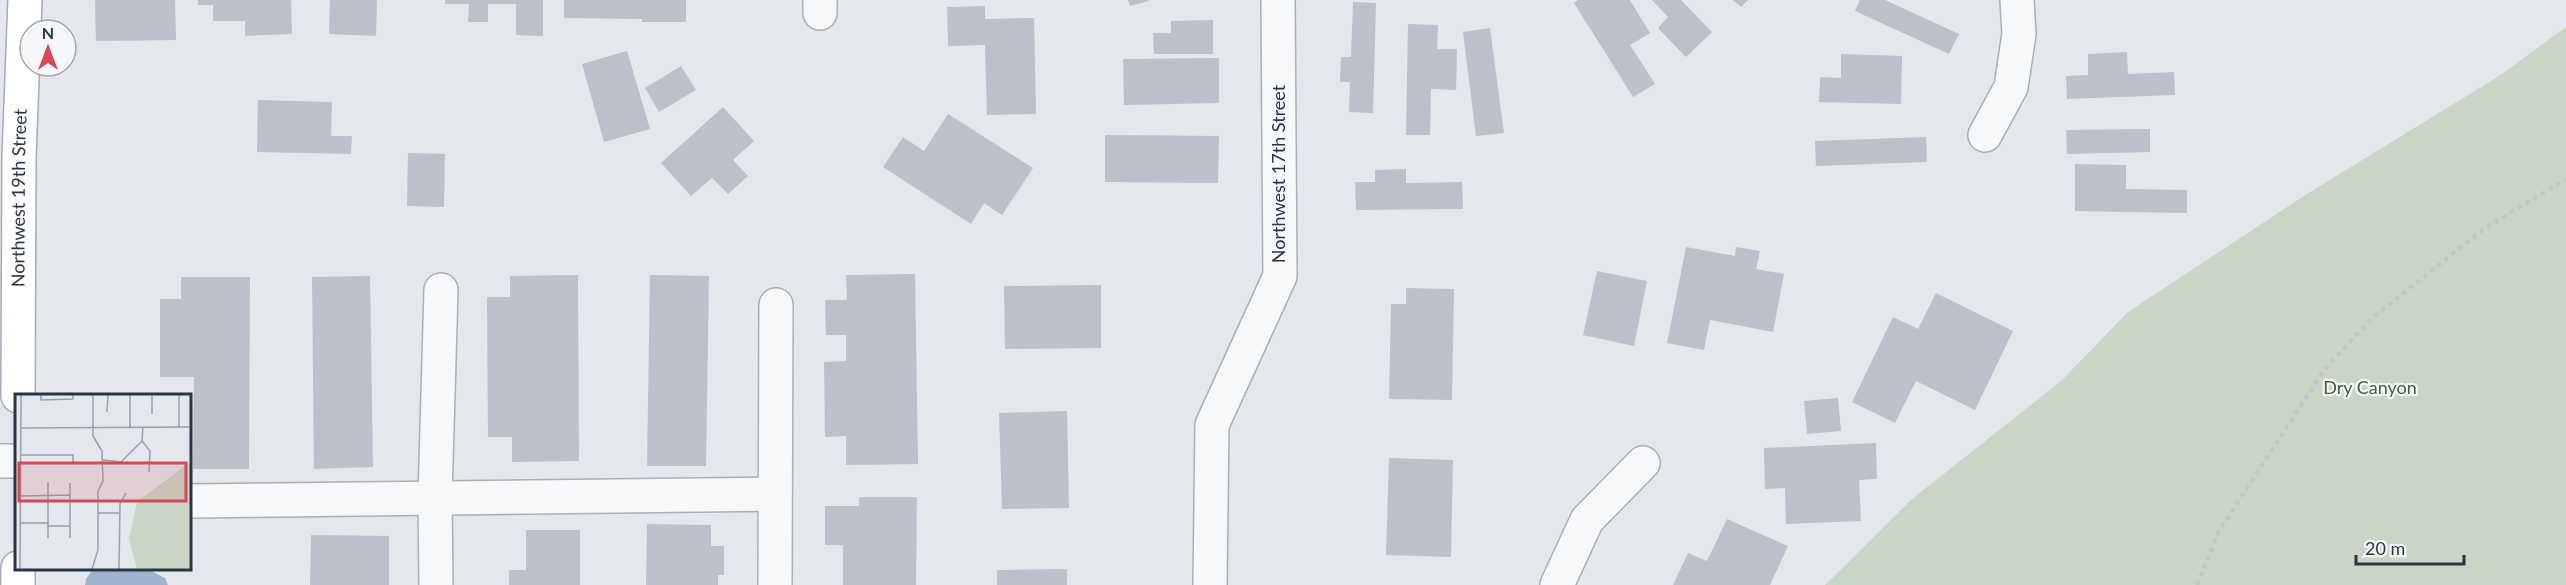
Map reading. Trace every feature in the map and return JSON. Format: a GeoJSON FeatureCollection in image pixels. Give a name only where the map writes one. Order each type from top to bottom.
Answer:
{"type":"FeatureCollection","features":[{"type":"Feature","properties":{"kind":"main road","name":"Northwest 19th Street"},"geometry":{"type":"LineString","coordinates":[[18,394],[19,157],[25,0]]}},
{"type":"Feature","properties":{"kind":"street","name":"Northwest 17th Street"},"geometry":{"type":"LineString","coordinates":[[1210,585],[1212,425],[1280,276],[1278,0]]}},
{"type":"Feature","properties":{"kind":"street"},"geometry":{"type":"LineString","coordinates":[[1985,135],[2011,87],[2019,34],[2017,0]]}},
{"type":"Feature","properties":{"kind":"street"},"geometry":{"type":"LineString","coordinates":[[436,585],[435,497],[441,290]]}},
{"type":"Feature","properties":{"kind":"street"},"geometry":{"type":"LineString","coordinates":[[774,585],[776,305]]}},
{"type":"Feature","properties":{"kind":"street"},"geometry":{"type":"LineString","coordinates":[[1557,585],[1587,520],[1642,463]]}},
{"type":"Feature","properties":{"kind":"street"},"geometry":{"type":"LineString","coordinates":[[190,501],[774,494]]}},
{"type":"Feature","properties":{"kind":"path"},"geometry":{"type":"LineString","coordinates":[[2197,585],[2219,531],[2332,361],[2371,319],[2484,229],[2566,179]]}},
{"type":"Feature","properties":{"kind":"green space","name":"Dry Canyon"},"geometry":{"type":"Polygon","coordinates":[[[2566,27],[2566,585],[1825,585],[1912,499],[2061,381],[2128,312],[2307,194],[2499,76],[2566,27]]]}},
{"type":"Feature","properties":{"kind":"water"},"geometry":{"type":"Polygon","coordinates":[[[93,570],[149,570],[165,578],[168,585],[85,585],[86,579],[93,570]]]}},
{"type":"Feature","properties":{"kind":"building"},"geometry":{"type":"Polygon","coordinates":[[[95,0],[175,0],[176,40],[96,41],[95,0]]]}},
{"type":"Feature","properties":{"kind":"building"},"geometry":{"type":"Polygon","coordinates":[[[198,0],[291,0],[292,34],[245,36],[245,21],[213,21],[213,5],[198,5],[198,0]]]}},
{"type":"Feature","properties":{"kind":"building"},"geometry":{"type":"Polygon","coordinates":[[[330,0],[377,0],[376,36],[329,34],[330,0]]]}},
{"type":"Feature","properties":{"kind":"building"},"geometry":{"type":"Polygon","coordinates":[[[445,0],[543,0],[543,36],[516,35],[516,4],[488,4],[488,22],[468,22],[469,4],[445,4],[445,0]]]}},
{"type":"Feature","properties":{"kind":"building"},"geometry":{"type":"Polygon","coordinates":[[[564,0],[686,0],[686,22],[564,18],[564,0]]]}},
{"type":"Feature","properties":{"kind":"building"},"geometry":{"type":"Polygon","coordinates":[[[1128,0],[1149,0],[1149,1],[1130,6],[1128,0]]]}},
{"type":"Feature","properties":{"kind":"building"},"geometry":{"type":"Polygon","coordinates":[[[1578,0],[1630,0],[1650,33],[1630,45],[1655,84],[1633,97],[1574,3],[1578,0]]]}},
{"type":"Feature","properties":{"kind":"building"},"geometry":{"type":"Polygon","coordinates":[[[1652,0],[1681,0],[1712,32],[1686,57],[1658,28],[1668,17],[1652,0]]]}},
{"type":"Feature","properties":{"kind":"building"},"geometry":{"type":"Polygon","coordinates":[[[1733,0],[1748,0],[1741,7],[1733,0]]]}},
{"type":"Feature","properties":{"kind":"building"},"geometry":{"type":"Polygon","coordinates":[[[1860,0],[1885,0],[1959,34],[1949,54],[1855,11],[1860,0]]]}},
{"type":"Feature","properties":{"kind":"building"},"geometry":{"type":"Polygon","coordinates":[[[1353,2],[1376,3],[1373,113],[1349,112],[1350,82],[1340,82],[1341,57],[1351,57],[1353,2]]]}},
{"type":"Feature","properties":{"kind":"building"},"geometry":{"type":"Polygon","coordinates":[[[985,6],[985,19],[1034,18],[1036,114],[987,115],[985,45],[948,46],[947,7],[985,6]]]}},
{"type":"Feature","properties":{"kind":"building"},"geometry":{"type":"Polygon","coordinates":[[[1213,20],[1213,54],[1154,54],[1153,33],[1171,33],[1171,21],[1213,20]]]}},
{"type":"Feature","properties":{"kind":"building"},"geometry":{"type":"Polygon","coordinates":[[[1408,24],[1438,25],[1437,49],[1457,49],[1456,90],[1431,89],[1430,135],[1406,135],[1408,24]]]}},
{"type":"Feature","properties":{"kind":"building"},"geometry":{"type":"Polygon","coordinates":[[[1490,28],[1504,133],[1476,136],[1463,32],[1490,28]]]}},
{"type":"Feature","properties":{"kind":"building"},"geometry":{"type":"Polygon","coordinates":[[[627,51],[650,129],[604,142],[582,64],[627,51]]]}},
{"type":"Feature","properties":{"kind":"building"},"geometry":{"type":"Polygon","coordinates":[[[2127,52],[2128,74],[2174,72],[2175,95],[2067,99],[2066,76],[2088,75],[2088,54],[2127,52]]]}},
{"type":"Feature","properties":{"kind":"building"},"geometry":{"type":"Polygon","coordinates":[[[1841,54],[1902,56],[1901,104],[1819,102],[1820,77],[1841,78],[1841,54]]]}},
{"type":"Feature","properties":{"kind":"building"},"geometry":{"type":"Polygon","coordinates":[[[1219,58],[1219,103],[1124,105],[1123,59],[1219,58]]]}},
{"type":"Feature","properties":{"kind":"building"},"geometry":{"type":"Polygon","coordinates":[[[681,66],[696,90],[659,112],[645,88],[681,66]]]}},
{"type":"Feature","properties":{"kind":"building"},"geometry":{"type":"Polygon","coordinates":[[[258,100],[332,102],[331,136],[352,136],[351,154],[257,152],[258,100]]]}},
{"type":"Feature","properties":{"kind":"building"},"geometry":{"type":"Polygon","coordinates":[[[723,107],[754,141],[733,160],[748,176],[728,194],[712,178],[691,196],[661,163],[723,107]]]}},
{"type":"Feature","properties":{"kind":"building"},"geometry":{"type":"Polygon","coordinates":[[[948,114],[1033,168],[1002,215],[984,203],[971,224],[883,167],[903,137],[924,151],[948,114]]]}},
{"type":"Feature","properties":{"kind":"building"},"geometry":{"type":"Polygon","coordinates":[[[2150,129],[2150,152],[2067,154],[2066,130],[2150,129]]]}},
{"type":"Feature","properties":{"kind":"building"},"geometry":{"type":"Polygon","coordinates":[[[1105,135],[1219,136],[1218,183],[1105,182],[1105,135]]]}},
{"type":"Feature","properties":{"kind":"building"},"geometry":{"type":"Polygon","coordinates":[[[1926,137],[1927,162],[1816,166],[1815,141],[1926,137]]]}},
{"type":"Feature","properties":{"kind":"building"},"geometry":{"type":"Polygon","coordinates":[[[408,153],[445,154],[444,207],[407,206],[408,153]]]}},
{"type":"Feature","properties":{"kind":"building"},"geometry":{"type":"Polygon","coordinates":[[[2075,164],[2126,165],[2126,189],[2187,190],[2187,213],[2075,211],[2075,164]]]}},
{"type":"Feature","properties":{"kind":"building"},"geometry":{"type":"Polygon","coordinates":[[[1406,169],[1406,183],[1462,182],[1463,209],[1356,210],[1355,182],[1375,182],[1375,170],[1406,169]]]}},
{"type":"Feature","properties":{"kind":"building"},"geometry":{"type":"Polygon","coordinates":[[[1686,247],[1735,256],[1736,247],[1760,251],[1756,269],[1784,274],[1773,332],[1710,320],[1704,350],[1667,343],[1686,247]]]}},
{"type":"Feature","properties":{"kind":"building"},"geometry":{"type":"Polygon","coordinates":[[[1597,271],[1647,281],[1634,346],[1583,335],[1597,271]]]}},
{"type":"Feature","properties":{"kind":"building"},"geometry":{"type":"Polygon","coordinates":[[[915,274],[918,464],[846,465],[846,436],[825,437],[824,362],[846,361],[846,335],[826,335],[825,300],[847,300],[846,275],[915,274]]]}},
{"type":"Feature","properties":{"kind":"building"},"geometry":{"type":"Polygon","coordinates":[[[578,275],[579,461],[512,462],[512,437],[488,437],[487,297],[510,297],[510,276],[578,275]]]}},
{"type":"Feature","properties":{"kind":"building"},"geometry":{"type":"Polygon","coordinates":[[[650,275],[709,276],[706,466],[647,466],[650,275]]]}},
{"type":"Feature","properties":{"kind":"building"},"geometry":{"type":"Polygon","coordinates":[[[370,276],[373,467],[314,469],[312,277],[370,276]]]}},
{"type":"Feature","properties":{"kind":"building"},"geometry":{"type":"Polygon","coordinates":[[[181,277],[250,277],[249,469],[193,469],[194,377],[160,377],[160,299],[181,299],[181,277]]]}},
{"type":"Feature","properties":{"kind":"building"},"geometry":{"type":"Polygon","coordinates":[[[1101,285],[1101,348],[1005,349],[1004,286],[1101,285]]]}},
{"type":"Feature","properties":{"kind":"building"},"geometry":{"type":"Polygon","coordinates":[[[1406,288],[1454,289],[1452,400],[1389,399],[1391,304],[1406,304],[1406,288]]]}},
{"type":"Feature","properties":{"kind":"building"},"geometry":{"type":"Polygon","coordinates":[[[1936,293],[2013,331],[1975,410],[1916,381],[1895,423],[1852,402],[1893,317],[1918,329],[1936,293]]]}},
{"type":"Feature","properties":{"kind":"building"},"geometry":{"type":"Polygon","coordinates":[[[1838,398],[1841,431],[1807,434],[1804,401],[1838,398]]]}},
{"type":"Feature","properties":{"kind":"building"},"geometry":{"type":"Polygon","coordinates":[[[1067,411],[1069,508],[1002,509],[999,413],[1067,411]]]}},
{"type":"Feature","properties":{"kind":"building"},"geometry":{"type":"Polygon","coordinates":[[[1876,443],[1877,479],[1859,480],[1861,521],[1786,524],[1785,488],[1765,489],[1764,448],[1876,443]]]}},
{"type":"Feature","properties":{"kind":"building"},"geometry":{"type":"Polygon","coordinates":[[[1389,458],[1453,460],[1451,557],[1386,555],[1389,458]]]}},
{"type":"Feature","properties":{"kind":"building"},"geometry":{"type":"Polygon","coordinates":[[[859,497],[917,497],[916,585],[843,585],[843,545],[825,545],[825,506],[859,506],[859,497]]]}},
{"type":"Feature","properties":{"kind":"building"},"geometry":{"type":"Polygon","coordinates":[[[1727,519],[1788,546],[1770,585],[1673,585],[1688,553],[1707,561],[1727,519]]]}},
{"type":"Feature","properties":{"kind":"building"},"geometry":{"type":"Polygon","coordinates":[[[647,524],[711,525],[711,546],[724,546],[724,575],[718,575],[718,585],[646,585],[647,524]]]}},
{"type":"Feature","properties":{"kind":"building"},"geometry":{"type":"Polygon","coordinates":[[[526,530],[580,530],[580,585],[509,585],[509,570],[526,570],[526,530]]]}},
{"type":"Feature","properties":{"kind":"building"},"geometry":{"type":"Polygon","coordinates":[[[311,535],[389,536],[389,585],[310,585],[311,535]]]}},
{"type":"Feature","properties":{"kind":"building"},"geometry":{"type":"Polygon","coordinates":[[[1067,569],[1067,585],[997,585],[997,570],[1067,569]]]}}]}
